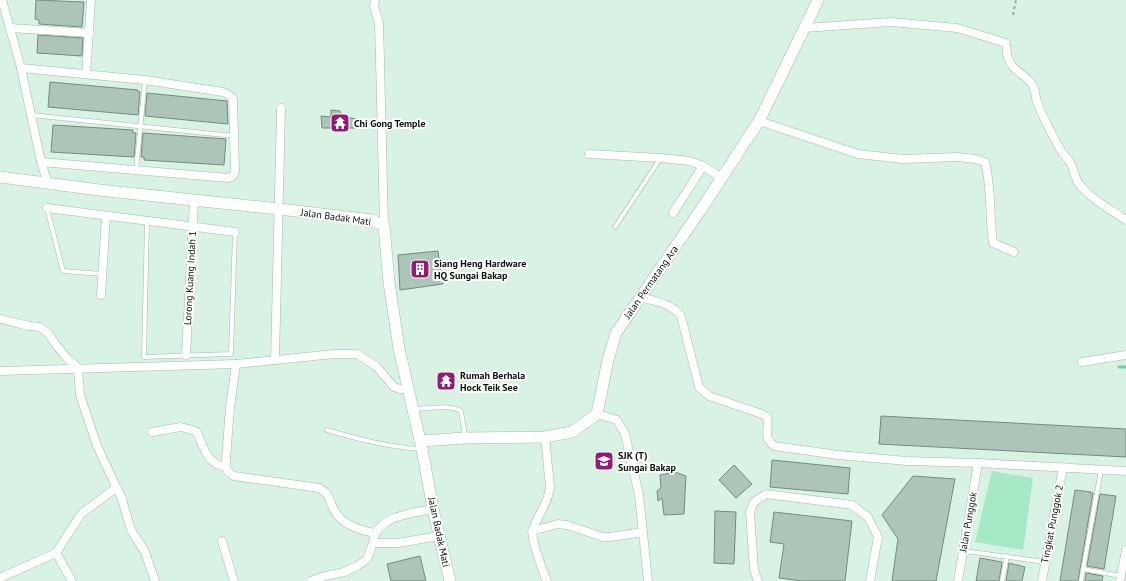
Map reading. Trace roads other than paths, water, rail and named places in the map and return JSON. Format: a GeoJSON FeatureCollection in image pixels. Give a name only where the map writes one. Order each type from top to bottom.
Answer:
{"type":"FeatureCollection","features":[{"type":"Feature","properties":{"kind":"main road","name":"Jalan Permatang Ara"},"geometry":{"type":"LineString","coordinates":[[597,414],[608,360],[616,333],[702,208],[758,121],[818,0]]}},
{"type":"Feature","properties":{"kind":"main road","name":"Jalan Badak Mati"},"geometry":{"type":"LineString","coordinates":[[0,177],[99,190],[372,220],[384,226],[389,282],[399,349],[450,581]]}},
{"type":"Feature","properties":{"kind":"main road"},"geometry":{"type":"LineString","coordinates":[[421,445],[465,438],[545,437],[572,432],[597,414]]}},
{"type":"Feature","properties":{"kind":"street"},"geometry":{"type":"LineString","coordinates":[[2,0],[21,68],[41,162],[48,184]]}},
{"type":"Feature","properties":{"kind":"street"},"geometry":{"type":"LineString","coordinates":[[86,74],[90,33],[91,0]]}},
{"type":"Feature","properties":{"kind":"street"},"geometry":{"type":"LineString","coordinates":[[375,0],[374,6],[379,23],[384,226]]}},
{"type":"Feature","properties":{"kind":"street"},"geometry":{"type":"LineString","coordinates":[[804,28],[891,22],[957,28],[1006,42],[1007,57],[1010,64],[1033,84],[1037,101],[1060,149],[1072,165],[1078,183],[1096,201],[1126,220]]}},
{"type":"Feature","properties":{"kind":"street"},"geometry":{"type":"LineString","coordinates":[[10,28],[90,33]]}},
{"type":"Feature","properties":{"kind":"street"},"geometry":{"type":"LineString","coordinates":[[21,68],[145,80],[223,92],[233,99],[235,171],[233,176],[228,178],[41,162]]}},
{"type":"Feature","properties":{"kind":"street"},"geometry":{"type":"LineString","coordinates":[[275,360],[281,108]]}},
{"type":"Feature","properties":{"kind":"street"},"geometry":{"type":"LineString","coordinates":[[758,121],[858,154],[883,158],[903,159],[958,157],[976,158],[985,162],[991,202],[991,230],[993,243],[1014,252]]}},
{"type":"Feature","properties":{"kind":"street"},"geometry":{"type":"LineString","coordinates":[[589,154],[690,161],[703,166],[722,178]]}},
{"type":"Feature","properties":{"kind":"street"},"geometry":{"type":"LineString","coordinates":[[673,213],[703,166]]}},
{"type":"Feature","properties":{"kind":"street","name":"Lorong Kuang Indah 1"},"geometry":{"type":"LineString","coordinates":[[186,355],[194,200]]}},
{"type":"Feature","properties":{"kind":"street"},"geometry":{"type":"LineString","coordinates":[[48,208],[235,232]]}},
{"type":"Feature","properties":{"kind":"street"},"geometry":{"type":"LineString","coordinates":[[101,295],[106,216]]}},
{"type":"Feature","properties":{"kind":"street"},"geometry":{"type":"LineString","coordinates":[[641,298],[661,303],[677,311],[681,316],[699,386],[709,396],[767,417],[768,442],[774,446],[838,455],[907,461],[1063,467],[1126,472]]}},
{"type":"Feature","properties":{"kind":"street"},"geometry":{"type":"LineString","coordinates":[[0,319],[40,327],[48,333],[67,358],[78,368],[80,396],[97,446],[122,499],[130,530],[145,552],[155,581]]}},
{"type":"Feature","properties":{"kind":"street"},"geometry":{"type":"LineString","coordinates":[[0,371],[236,364],[334,354],[357,354],[376,366],[394,387],[408,389]]}},
{"type":"Feature","properties":{"kind":"street"},"geometry":{"type":"LineString","coordinates":[[1082,362],[1126,355]]}},
{"type":"Feature","properties":{"kind":"street"},"geometry":{"type":"LineString","coordinates":[[236,364],[230,407],[225,467],[229,473],[234,476],[319,488],[330,498],[333,508],[341,519],[358,529],[375,533]]}},
{"type":"Feature","properties":{"kind":"street"},"geometry":{"type":"LineString","coordinates":[[597,414],[617,420],[625,434],[640,495],[648,581]]}},
{"type":"Feature","properties":{"kind":"street"},"geometry":{"type":"LineString","coordinates":[[152,432],[181,427],[196,431],[206,455],[212,462],[225,467]]}},
{"type":"Feature","properties":{"kind":"street"},"geometry":{"type":"LineString","coordinates":[[545,437],[550,494],[532,531],[533,540],[547,581]]}},
{"type":"Feature","properties":{"kind":"street","name":"Jalan Punggok"},"geometry":{"type":"LineString","coordinates":[[958,581],[978,463]]}},
{"type":"Feature","properties":{"kind":"street","name":"Tingkat Punggok 2"},"geometry":{"type":"LineString","coordinates":[[1042,581],[1063,467]]}},
{"type":"Feature","properties":{"kind":"street"},"geometry":{"type":"LineString","coordinates":[[0,578],[56,553],[81,514],[116,488]]}},
{"type":"Feature","properties":{"kind":"street"},"geometry":{"type":"LineString","coordinates":[[758,581],[754,570],[750,512],[754,502],[766,494],[852,505],[868,517],[878,537],[870,581]]}},
{"type":"Feature","properties":{"kind":"street"},"geometry":{"type":"LineString","coordinates":[[311,581],[344,572],[367,559],[375,533],[388,521],[398,516],[433,509]]}},
{"type":"Feature","properties":{"kind":"street"},"geometry":{"type":"LineString","coordinates":[[532,531],[558,524],[567,525],[603,537],[643,532]]}},
{"type":"Feature","properties":{"kind":"street"},"geometry":{"type":"LineString","coordinates":[[373,543],[398,543],[439,536]]}},
{"type":"Feature","properties":{"kind":"street"},"geometry":{"type":"LineString","coordinates":[[222,541],[234,581]]}},
{"type":"Feature","properties":{"kind":"street"},"geometry":{"type":"LineString","coordinates":[[1121,579],[1126,550]]}},
{"type":"Feature","properties":{"kind":"street"},"geometry":{"type":"LineString","coordinates":[[56,553],[72,581]]}},
{"type":"Feature","properties":{"kind":"lane"},"geometry":{"type":"LineString","coordinates":[[136,170],[145,80]]}},
{"type":"Feature","properties":{"kind":"lane"},"geometry":{"type":"LineString","coordinates":[[31,115],[235,136]]}},
{"type":"Feature","properties":{"kind":"lane"},"geometry":{"type":"LineString","coordinates":[[615,227],[661,158]]}},
{"type":"Feature","properties":{"kind":"lane"},"geometry":{"type":"LineString","coordinates":[[48,208],[63,271],[102,274]]}},
{"type":"Feature","properties":{"kind":"lane"},"geometry":{"type":"LineString","coordinates":[[147,221],[144,357],[231,354],[235,232]]}},
{"type":"Feature","properties":{"kind":"lane"},"geometry":{"type":"LineString","coordinates":[[413,410],[448,407],[457,408],[461,411],[465,438]]}},
{"type":"Feature","properties":{"kind":"lane"},"geometry":{"type":"LineString","coordinates":[[327,430],[374,443],[402,447],[421,445]]}},
{"type":"Feature","properties":{"kind":"lane"},"geometry":{"type":"LineString","coordinates":[[1081,581],[1101,470]]}},
{"type":"Feature","properties":{"kind":"lane"},"geometry":{"type":"LineString","coordinates":[[964,551],[1045,562]]}},
{"type":"Feature","properties":{"kind":"lane"},"geometry":{"type":"LineString","coordinates":[[1002,581],[1007,556]]}},
{"type":"Feature","properties":{"kind":"lane"},"geometry":{"type":"LineString","coordinates":[[1083,569],[1121,579]]}},
{"type":"Feature","properties":{"kind":"waterway"},"geometry":{"type":"LineString","coordinates":[[1119,367],[1126,367]]}},
{"type":"Feature","properties":{"kind":"place","name":"Chi Gong Temple"},"geometry":{"type":"Point","coordinates":[340,123]}},
{"type":"Feature","properties":{"kind":"place","name":"Siang Heng Hardware HQ Sungai Bakap"},"geometry":{"type":"Point","coordinates":[420,269]}},
{"type":"Feature","properties":{"kind":"place","name":"Rumah Berhala Hock Teik See"},"geometry":{"type":"Point","coordinates":[446,381]}},
{"type":"Feature","properties":{"kind":"place","name":"SJK (T) Sungai Bakap"},"geometry":{"type":"Point","coordinates":[604,461]}}]}
